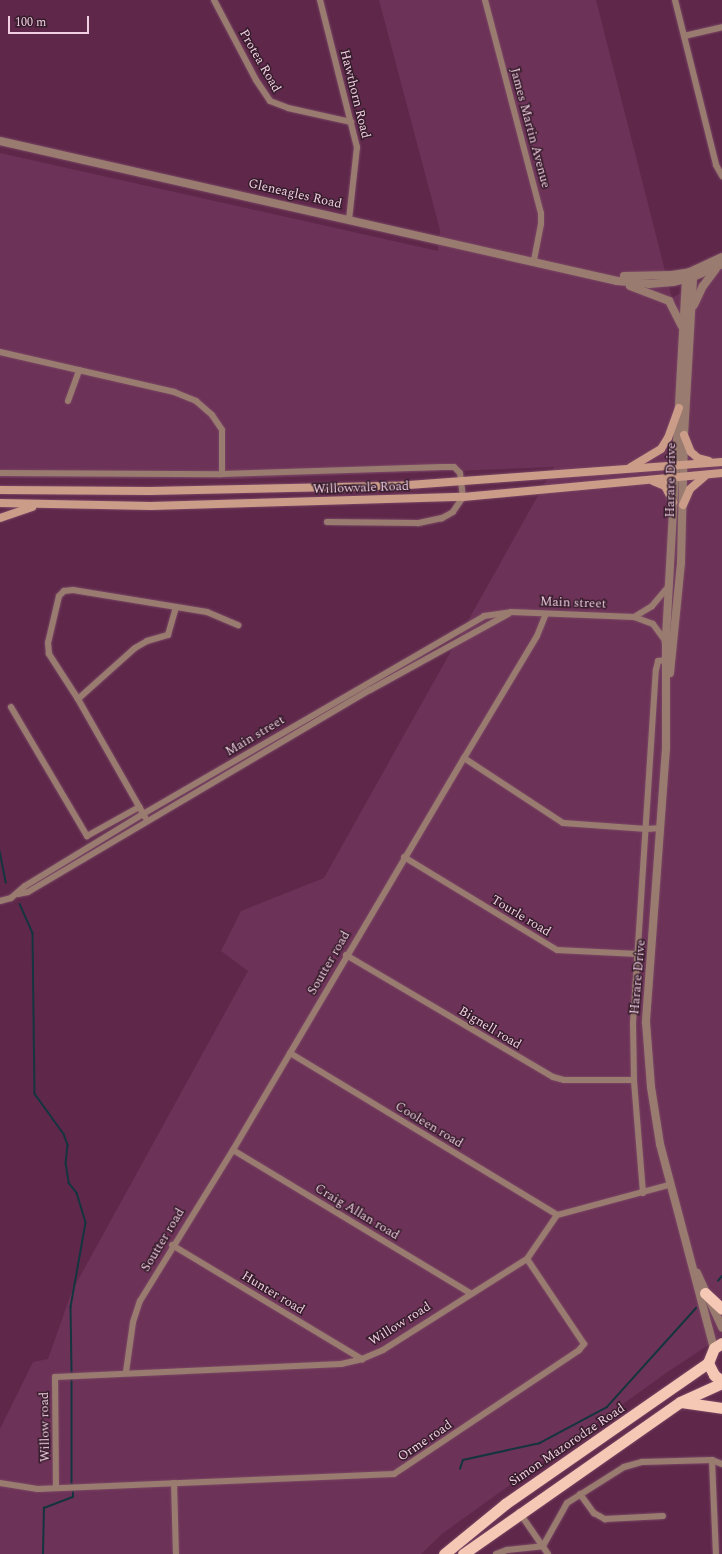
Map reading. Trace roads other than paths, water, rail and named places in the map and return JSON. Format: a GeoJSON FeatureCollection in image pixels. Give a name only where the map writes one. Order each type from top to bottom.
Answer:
{"type":"FeatureCollection","features":[{"type":"Feature","properties":{"kind":"highway"},"geometry":{"type":"LineString","coordinates":[[705,1293],[722,1309]]}},
{"type":"Feature","properties":{"kind":"highway"},"geometry":{"type":"LineString","coordinates":[[463,1554],[519,1512],[680,1402],[722,1382],[714,1375],[708,1363],[718,1345]]}},
{"type":"Feature","properties":{"kind":"highway","name":"Simon Mazorodze Road"},"geometry":{"type":"LineString","coordinates":[[444,1554],[505,1504],[708,1363]]}},
{"type":"Feature","properties":{"kind":"highway"},"geometry":{"type":"LineString","coordinates":[[680,1402],[722,1408]]}},
{"type":"Feature","properties":{"kind":"main road"},"geometry":{"type":"LineString","coordinates":[[627,469],[661,449],[668,438],[679,408]]}},
{"type":"Feature","properties":{"kind":"main road"},"geometry":{"type":"LineString","coordinates":[[684,435],[691,452],[698,458],[718,462]]}},
{"type":"Feature","properties":{"kind":"main road","name":"Willowvale Road"},"geometry":{"type":"LineString","coordinates":[[0,490],[284,489],[462,482],[718,462]]}},
{"type":"Feature","properties":{"kind":"main road","name":"Willowvale Road"},"geometry":{"type":"LineString","coordinates":[[0,503],[151,506],[463,497],[652,481],[722,473]]}},
{"type":"Feature","properties":{"kind":"main road"},"geometry":{"type":"LineString","coordinates":[[683,505],[690,489],[707,475]]}},
{"type":"Feature","properties":{"kind":"main road"},"geometry":{"type":"LineString","coordinates":[[652,481],[665,486],[674,502]]}},
{"type":"Feature","properties":{"kind":"main road"},"geometry":{"type":"LineString","coordinates":[[0,518],[39,504]]}},
{"type":"Feature","properties":{"kind":"street","name":"Protea Road"},"geometry":{"type":"LineString","coordinates":[[214,0],[256,80],[270,101],[288,108],[351,122]]}},
{"type":"Feature","properties":{"kind":"street","name":"Hawthorn Road"},"geometry":{"type":"LineString","coordinates":[[320,0],[351,122],[357,155],[349,218]]}},
{"type":"Feature","properties":{"kind":"street","name":"James Martin Avenue"},"geometry":{"type":"LineString","coordinates":[[485,0],[541,213],[541,224],[534,261]]}},
{"type":"Feature","properties":{"kind":"street"},"geometry":{"type":"LineString","coordinates":[[675,0],[716,165],[722,176]]}},
{"type":"Feature","properties":{"kind":"street"},"geometry":{"type":"LineString","coordinates":[[684,36],[722,27]]}},
{"type":"Feature","properties":{"kind":"street","name":"Gleneagles Road"},"geometry":{"type":"LineString","coordinates":[[0,141],[349,218],[617,281],[648,284],[689,276]]}},
{"type":"Feature","properties":{"kind":"street"},"geometry":{"type":"LineString","coordinates":[[689,276],[722,257]]}},
{"type":"Feature","properties":{"kind":"street"},"geometry":{"type":"LineString","coordinates":[[689,276],[721,265]]}},
{"type":"Feature","properties":{"kind":"street"},"geometry":{"type":"LineString","coordinates":[[691,313],[702,286],[721,265]]}},
{"type":"Feature","properties":{"kind":"street","name":"Gleneagles Road"},"geometry":{"type":"LineString","coordinates":[[584,273],[656,277],[689,276]]}},
{"type":"Feature","properties":{"kind":"street","name":"Harare Drive"},"geometry":{"type":"LineString","coordinates":[[668,683],[666,642],[674,502],[679,478],[684,435],[691,313],[689,276]]}},
{"type":"Feature","properties":{"kind":"street","name":"Harare Drive"},"geometry":{"type":"LineString","coordinates":[[680,465],[679,408],[683,329],[689,276]]}},
{"type":"Feature","properties":{"kind":"street"},"geometry":{"type":"LineString","coordinates":[[617,281],[669,301],[683,329]]}},
{"type":"Feature","properties":{"kind":"street"},"geometry":{"type":"LineString","coordinates":[[0,352],[174,392],[196,401],[212,415],[222,430],[222,474]]}},
{"type":"Feature","properties":{"kind":"street"},"geometry":{"type":"LineString","coordinates":[[68,401],[79,370]]}},
{"type":"Feature","properties":{"kind":"street"},"geometry":{"type":"LineString","coordinates":[[0,474],[222,474],[446,467],[458,469],[462,482],[463,497],[453,512],[418,523],[327,522]]}},
{"type":"Feature","properties":{"kind":"street","name":"Harare Drive"},"geometry":{"type":"LineString","coordinates":[[679,478],[683,505],[681,562],[668,683],[661,828],[646,1022],[651,1087],[660,1144],[693,1267],[718,1345]]}},
{"type":"Feature","properties":{"kind":"street"},"geometry":{"type":"LineString","coordinates":[[634,617],[652,606],[670,585]]}},
{"type":"Feature","properties":{"kind":"street"},"geometry":{"type":"LineString","coordinates":[[145,818],[78,699],[48,654],[48,643],[57,601],[62,593],[73,590],[217,615],[238,625]]}},
{"type":"Feature","properties":{"kind":"street"},"geometry":{"type":"LineString","coordinates":[[78,699],[135,648],[147,641],[168,635],[176,607]]}},
{"type":"Feature","properties":{"kind":"street","name":"Main street"},"geometry":{"type":"LineString","coordinates":[[0,901],[18,894],[24,886],[145,818],[475,620],[498,613],[511,612],[634,617],[653,624],[666,642]]}},
{"type":"Feature","properties":{"kind":"street","name":"Soutter road"},"geometry":{"type":"LineString","coordinates":[[126,1372],[136,1311],[172,1245],[233,1150],[346,954],[537,636],[546,614]]}},
{"type":"Feature","properties":{"kind":"street"},"geometry":{"type":"LineString","coordinates":[[643,1193],[634,1080],[634,1023],[656,670],[658,661],[666,660]]}},
{"type":"Feature","properties":{"kind":"street"},"geometry":{"type":"LineString","coordinates":[[11,707],[87,836],[139,807]]}},
{"type":"Feature","properties":{"kind":"street"},"geometry":{"type":"LineString","coordinates":[[464,758],[563,823],[647,829],[661,828]]}},
{"type":"Feature","properties":{"kind":"street","name":"Tourle road"},"geometry":{"type":"LineString","coordinates":[[404,857],[557,950],[638,954]]}},
{"type":"Feature","properties":{"kind":"street","name":"Bignell road"},"geometry":{"type":"LineString","coordinates":[[346,954],[553,1077],[568,1080],[634,1080]]}},
{"type":"Feature","properties":{"kind":"street","name":"Cooleen road"},"geometry":{"type":"LineString","coordinates":[[290,1053],[558,1215]]}},
{"type":"Feature","properties":{"kind":"street","name":"Craig Allan road"},"geometry":{"type":"LineString","coordinates":[[233,1150],[470,1293]]}},
{"type":"Feature","properties":{"kind":"street"},"geometry":{"type":"LineString","coordinates":[[558,1215],[670,1185]]}},
{"type":"Feature","properties":{"kind":"street","name":"Willow road"},"geometry":{"type":"LineString","coordinates":[[56,1488],[55,1377],[126,1372],[341,1364],[362,1359],[383,1350],[470,1293],[527,1259],[558,1215]]}},
{"type":"Feature","properties":{"kind":"street","name":"Hunter road"},"geometry":{"type":"LineString","coordinates":[[172,1245],[362,1359]]}},
{"type":"Feature","properties":{"kind":"street","name":"Orme road"},"geometry":{"type":"LineString","coordinates":[[56,1488],[385,1475],[402,1470],[584,1344],[527,1259]]}},
{"type":"Feature","properties":{"kind":"street","name":"Harare Drive"},"geometry":{"type":"LineString","coordinates":[[693,1267],[722,1327]]}},
{"type":"Feature","properties":{"kind":"street"},"geometry":{"type":"LineString","coordinates":[[543,1546],[567,1503],[608,1475],[634,1463],[712,1460],[722,1464]]}},
{"type":"Feature","properties":{"kind":"street"},"geometry":{"type":"LineString","coordinates":[[712,1460],[716,1554]]}},
{"type":"Feature","properties":{"kind":"street"},"geometry":{"type":"LineString","coordinates":[[0,1483],[23,1488],[56,1488]]}},
{"type":"Feature","properties":{"kind":"street"},"geometry":{"type":"LineString","coordinates":[[174,1483],[176,1554]]}},
{"type":"Feature","properties":{"kind":"street"},"geometry":{"type":"LineString","coordinates":[[580,1494],[594,1513],[604,1519],[663,1516]]}},
{"type":"Feature","properties":{"kind":"street"},"geometry":{"type":"LineString","coordinates":[[519,1512],[548,1554]]}},
{"type":"Feature","properties":{"kind":"street"},"geometry":{"type":"LineString","coordinates":[[496,1554],[506,1550],[543,1546]]}},
{"type":"Feature","properties":{"kind":"waterway"},"geometry":{"type":"LineString","coordinates":[[0,851],[6,882]]}},
{"type":"Feature","properties":{"kind":"waterway"},"geometry":{"type":"LineString","coordinates":[[20,904],[33,933],[35,1094],[64,1134],[68,1145],[66,1163],[69,1183],[77,1193],[86,1223],[71,1307],[72,1373]]}},
{"type":"Feature","properties":{"kind":"waterway"},"geometry":{"type":"LineString","coordinates":[[718,1281],[722,1276]]}},
{"type":"Feature","properties":{"kind":"waterway"},"geometry":{"type":"LineString","coordinates":[[460,1469],[463,1460],[540,1443],[607,1407],[696,1308]]}},
{"type":"Feature","properties":{"kind":"waterway"},"geometry":{"type":"LineString","coordinates":[[72,1377],[72,1485]]}},
{"type":"Feature","properties":{"kind":"waterway"},"geometry":{"type":"LineString","coordinates":[[43,1554],[44,1508],[73,1497],[73,1489]]}}]}
